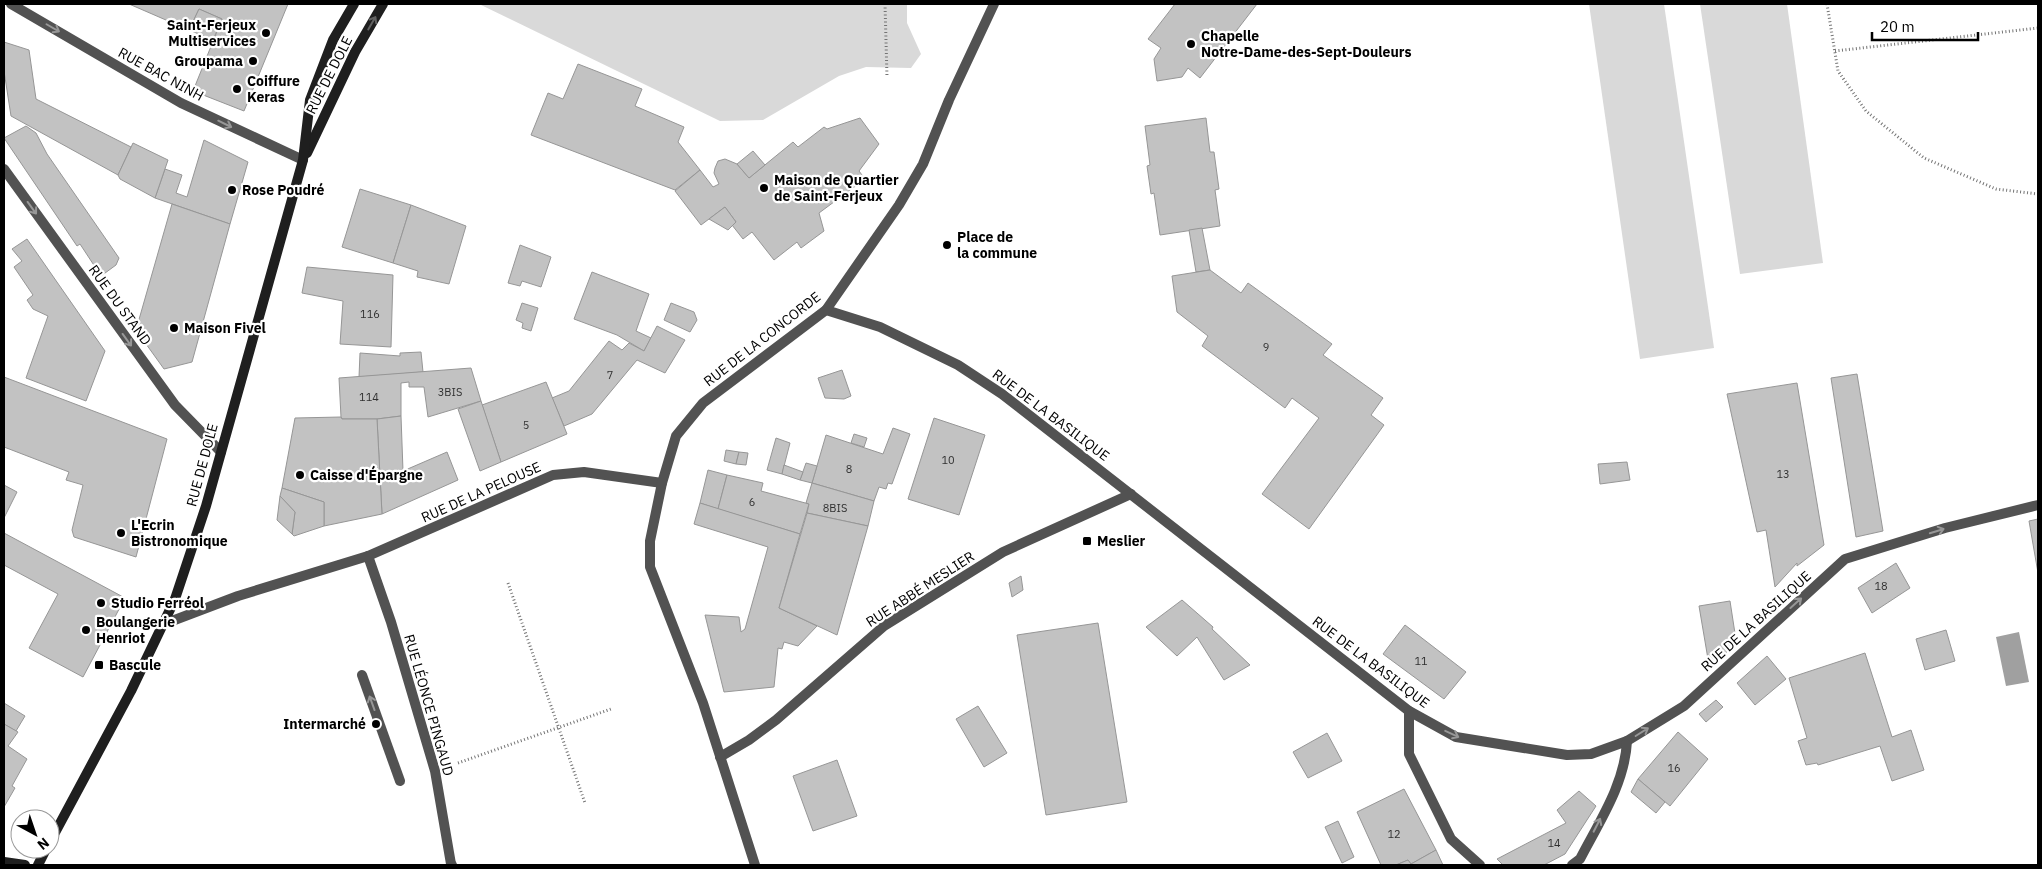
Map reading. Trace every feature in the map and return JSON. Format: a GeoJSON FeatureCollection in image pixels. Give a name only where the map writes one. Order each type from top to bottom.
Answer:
{"type":"FeatureCollection","features":[{"type":"Feature","properties":{"kind":"main road","name":"RUE DE DOLE"},"geometry":{"type":"LineString","coordinates":[[60,823],[164,624],[192,551],[303,160],[310,100],[333,40],[354,4]]}},
{"type":"Feature","properties":{"kind":"main road","name":"RUE DE DOLE"},"geometry":{"type":"LineString","coordinates":[[303,160],[355,52],[383,4]]}},
{"type":"Feature","properties":{"kind":"main road"},"geometry":{"type":"LineString","coordinates":[[4,862],[25,865]]}},
{"type":"Feature","properties":{"kind":"street","name":"RUE BAC NINH"},"geometry":{"type":"LineString","coordinates":[[11,4],[181,103],[303,160]]}},
{"type":"Feature","properties":{"kind":"street","name":"RUE DE LA CONCORDE"},"geometry":{"type":"LineString","coordinates":[[662,483],[676,436],[703,403],[826,310],[899,205],[923,164],[949,100],[994,4]]}},
{"type":"Feature","properties":{"kind":"street","name":"RUE DU STAND"},"geometry":{"type":"LineString","coordinates":[[4,169],[175,405],[221,452]]}},
{"type":"Feature","properties":{"kind":"street","name":"RUE DE LA BASILIQUE"},"geometry":{"type":"LineString","coordinates":[[826,310],[880,327],[958,365],[1002,394],[1167,520],[1409,711],[1456,737],[1567,755],[1591,754],[1627,742],[1684,706],[1845,559],[1946,528],[2038,505]]}},
{"type":"Feature","properties":{"kind":"street","name":"RUE DE LA PELOUSE"},"geometry":{"type":"LineString","coordinates":[[164,624],[238,596],[368,556],[553,475],[584,472],[662,483]]}},
{"type":"Feature","properties":{"kind":"street"},"geometry":{"type":"LineString","coordinates":[[662,483],[650,541],[650,567],[703,703],[756,865]]}},
{"type":"Feature","properties":{"kind":"street","name":"RUE ABBÉ MESLIER"},"geometry":{"type":"LineString","coordinates":[[720,757],[749,740],[776,720],[884,626],[1003,552],[1131,494]]}},
{"type":"Feature","properties":{"kind":"street","name":"RUE LÉONCE PINGAUD"},"geometry":{"type":"LineString","coordinates":[[368,556],[391,622],[435,771],[452,864]]}},
{"type":"Feature","properties":{"kind":"street"},"geometry":{"type":"LineString","coordinates":[[362,675],[400,781]]}},
{"type":"Feature","properties":{"kind":"street"},"geometry":{"type":"LineString","coordinates":[[1409,711],[1409,754],[1451,840],[1480,865]]}},
{"type":"Feature","properties":{"kind":"street"},"geometry":{"type":"LineString","coordinates":[[1572,865],[1580,859],[1619,782],[1626,758],[1627,742]]}},
{"type":"Feature","properties":{"kind":"path"},"geometry":{"type":"LineString","coordinates":[[885,4],[887,77]]}},
{"type":"Feature","properties":{"kind":"path"},"geometry":{"type":"LineString","coordinates":[[1827,4],[1838,72],[1866,111],[1924,158],[1996,189],[2038,194]]}},
{"type":"Feature","properties":{"kind":"path"},"geometry":{"type":"LineString","coordinates":[[1835,51],[2038,28]]}},
{"type":"Feature","properties":{"kind":"path"},"geometry":{"type":"LineString","coordinates":[[508,583],[585,803]]}},
{"type":"Feature","properties":{"kind":"path"},"geometry":{"type":"LineString","coordinates":[[435,771],[610,709]]}},
{"type":"Feature","properties":{"kind":"shaded area"},"geometry":{"type":"Polygon","coordinates":[[[479,4],[907,4],[907,23],[921,54],[911,68],[866,67],[839,76],[763,120],[720,121],[479,4]]]}},
{"type":"Feature","properties":{"kind":"shaded area"},"geometry":{"type":"Polygon","coordinates":[[[1589,4],[1664,4],[1714,348],[1640,359],[1589,4]]]}},
{"type":"Feature","properties":{"kind":"shaded area"},"geometry":{"type":"Polygon","coordinates":[[[1700,4],[1787,4],[1823,263],[1740,274],[1700,4]]]}},
{"type":"Feature","properties":{"kind":"shaded area"},"geometry":{"type":"Polygon","coordinates":[[[2019,632],[2029,682],[2006,686],[1996,637],[2019,632]]]}},
{"type":"Feature","properties":{"kind":"building"},"geometry":{"type":"Polygon","coordinates":[[[129,4],[288,4],[244,111],[193,91],[222,19],[199,9],[189,30],[129,4]]]}},
{"type":"Feature","properties":{"kind":"building","name":"Chapelle Notre-Dame-des-Sept-Douleurs"},"geometry":{"type":"Polygon","coordinates":[[[1175,4],[1257,4],[1200,78],[1188,68],[1182,77],[1157,81],[1154,59],[1161,48],[1148,39],[1175,4]]]}},
{"type":"Feature","properties":{"kind":"building"},"geometry":{"type":"Polygon","coordinates":[[[199,9],[222,19],[213,40],[189,30],[199,9]]]}},
{"type":"Feature","properties":{"kind":"building"},"geometry":{"type":"Polygon","coordinates":[[[4,42],[29,50],[36,99],[131,147],[118,175],[11,116],[4,71],[4,42]]]}},
{"type":"Feature","properties":{"kind":"building"},"geometry":{"type":"Polygon","coordinates":[[[578,64],[642,89],[635,106],[684,127],[678,142],[700,170],[675,190],[531,135],[548,93],[563,99],[578,64]]]}},
{"type":"Feature","properties":{"kind":"building","name":"Maison de Quartier de Saint-Ferjeux"},"geometry":{"type":"Polygon","coordinates":[[[860,118],[879,144],[859,171],[865,179],[819,213],[824,231],[801,248],[797,242],[774,260],[752,232],[743,239],[732,225],[736,222],[725,207],[701,225],[675,191],[700,170],[713,187],[719,184],[714,173],[715,168],[718,161],[725,159],[737,164],[749,178],[793,142],[798,147],[824,127],[827,129],[860,118]]]}},
{"type":"Feature","properties":{"kind":"building"},"geometry":{"type":"Polygon","coordinates":[[[1206,118],[1210,152],[1214,152],[1219,189],[1215,190],[1220,226],[1160,235],[1154,193],[1151,194],[1147,166],[1150,165],[1145,126],[1206,118]]]}},
{"type":"Feature","properties":{"kind":"building"},"geometry":{"type":"Polygon","coordinates":[[[26,126],[36,133],[47,154],[119,258],[116,265],[101,276],[80,244],[77,246],[4,138],[26,126]]]}},
{"type":"Feature","properties":{"kind":"building"},"geometry":{"type":"Polygon","coordinates":[[[204,140],[248,162],[230,224],[155,198],[165,169],[182,175],[176,193],[187,197],[204,140]]]}},
{"type":"Feature","properties":{"kind":"building"},"geometry":{"type":"Polygon","coordinates":[[[133,143],[168,160],[155,198],[120,179],[118,175],[133,143]]]}},
{"type":"Feature","properties":{"kind":"building"},"geometry":{"type":"Polygon","coordinates":[[[753,151],[765,165],[749,178],[737,164],[753,151]]]}},
{"type":"Feature","properties":{"kind":"building"},"geometry":{"type":"Polygon","coordinates":[[[360,189],[411,205],[393,263],[342,247],[360,189]]]}},
{"type":"Feature","properties":{"kind":"building"},"geometry":{"type":"Polygon","coordinates":[[[172,204],[230,224],[192,362],[164,369],[136,330],[172,204]]]}},
{"type":"Feature","properties":{"kind":"building"},"geometry":{"type":"Polygon","coordinates":[[[411,205],[466,226],[449,284],[417,277],[418,271],[393,263],[411,205]]]}},
{"type":"Feature","properties":{"kind":"building"},"geometry":{"type":"Polygon","coordinates":[[[725,207],[736,222],[728,230],[709,219],[725,207]]]}},
{"type":"Feature","properties":{"kind":"building"},"geometry":{"type":"Polygon","coordinates":[[[1202,228],[1210,270],[1196,272],[1189,230],[1202,228]]]}},
{"type":"Feature","properties":{"kind":"building"},"geometry":{"type":"Polygon","coordinates":[[[27,239],[105,351],[86,401],[26,378],[48,316],[33,309],[27,300],[33,295],[14,267],[22,261],[12,249],[27,239]]]}},
{"type":"Feature","properties":{"kind":"building"},"geometry":{"type":"Polygon","coordinates":[[[520,245],[551,257],[541,287],[522,281],[520,286],[508,283],[520,245]]]}},
{"type":"Feature","properties":{"kind":"building"},"geometry":{"type":"Polygon","coordinates":[[[307,267],[393,275],[391,347],[340,344],[343,301],[302,293],[307,267]]]}},
{"type":"Feature","properties":{"kind":"building"},"geometry":{"type":"Polygon","coordinates":[[[1210,270],[1241,293],[1248,283],[1332,344],[1323,355],[1383,398],[1371,415],[1384,425],[1309,529],[1262,494],[1319,418],[1292,398],[1285,408],[1202,346],[1208,336],[1177,312],[1172,276],[1210,270]]]}},
{"type":"Feature","properties":{"kind":"building"},"geometry":{"type":"Polygon","coordinates":[[[592,272],[649,294],[636,331],[651,338],[644,351],[617,335],[574,319],[592,272]]]}},
{"type":"Feature","properties":{"kind":"building"},"geometry":{"type":"Polygon","coordinates":[[[522,303],[538,308],[531,331],[522,328],[523,323],[516,320],[522,303]]]}},
{"type":"Feature","properties":{"kind":"building"},"geometry":{"type":"Polygon","coordinates":[[[671,303],[694,312],[697,320],[690,332],[664,320],[671,303]]]}},
{"type":"Feature","properties":{"kind":"building"},"geometry":{"type":"Polygon","coordinates":[[[657,326],[685,340],[665,373],[637,360],[592,414],[564,426],[552,398],[569,391],[609,341],[622,350],[629,343],[644,351],[657,326]]]}},
{"type":"Feature","properties":{"kind":"building"},"geometry":{"type":"Polygon","coordinates":[[[421,352],[423,372],[359,377],[360,353],[400,356],[400,353],[421,352]]]}},
{"type":"Feature","properties":{"kind":"building"},"geometry":{"type":"Polygon","coordinates":[[[471,368],[481,401],[428,417],[424,387],[409,387],[409,382],[401,383],[401,416],[377,419],[342,419],[341,417],[339,378],[471,368]]]}},
{"type":"Feature","properties":{"kind":"building"},"geometry":{"type":"Polygon","coordinates":[[[842,370],[851,396],[844,399],[825,398],[818,378],[842,370]]]}},
{"type":"Feature","properties":{"kind":"building"},"geometry":{"type":"Polygon","coordinates":[[[1857,374],[1883,531],[1856,537],[1831,378],[1857,374]]]}},
{"type":"Feature","properties":{"kind":"building"},"geometry":{"type":"Polygon","coordinates":[[[4,377],[167,439],[136,557],[74,537],[72,530],[83,485],[66,480],[69,472],[4,447],[4,377]]]}},
{"type":"Feature","properties":{"kind":"building"},"geometry":{"type":"Polygon","coordinates":[[[546,382],[567,434],[501,462],[482,405],[546,382]]]}},
{"type":"Feature","properties":{"kind":"building"},"geometry":{"type":"Polygon","coordinates":[[[1797,383],[1824,545],[1797,566],[1797,563],[1775,587],[1766,530],[1757,532],[1727,394],[1797,383]]]}},
{"type":"Feature","properties":{"kind":"building"},"geometry":{"type":"Polygon","coordinates":[[[481,401],[501,462],[480,471],[458,409],[481,401]]]}},
{"type":"Feature","properties":{"kind":"building"},"geometry":{"type":"Polygon","coordinates":[[[401,416],[403,471],[447,452],[458,480],[382,514],[377,419],[401,416]]]}},
{"type":"Feature","properties":{"kind":"building"},"geometry":{"type":"Polygon","coordinates":[[[341,417],[342,419],[377,419],[382,514],[324,526],[324,502],[282,488],[295,418],[341,417]]]}},
{"type":"Feature","properties":{"kind":"building"},"geometry":{"type":"Polygon","coordinates":[[[934,418],[985,435],[959,515],[908,499],[934,418]]]}},
{"type":"Feature","properties":{"kind":"building"},"geometry":{"type":"Polygon","coordinates":[[[893,428],[910,434],[892,484],[888,483],[886,489],[879,487],[874,501],[812,483],[826,435],[883,454],[893,428]]]}},
{"type":"Feature","properties":{"kind":"building"},"geometry":{"type":"Polygon","coordinates":[[[854,434],[867,438],[864,447],[851,443],[854,434]]]}},
{"type":"Feature","properties":{"kind":"building"},"geometry":{"type":"Polygon","coordinates":[[[776,438],[790,443],[782,474],[767,470],[776,438]]]}},
{"type":"Feature","properties":{"kind":"building"},"geometry":{"type":"Polygon","coordinates":[[[726,450],[739,452],[736,464],[724,461],[726,450]]]}},
{"type":"Feature","properties":{"kind":"building"},"geometry":{"type":"Polygon","coordinates":[[[739,452],[748,453],[746,465],[736,464],[739,452]]]}},
{"type":"Feature","properties":{"kind":"building"},"geometry":{"type":"Polygon","coordinates":[[[1627,462],[1630,480],[1600,484],[1598,464],[1627,462]]]}},
{"type":"Feature","properties":{"kind":"building"},"geometry":{"type":"Polygon","coordinates":[[[806,463],[817,466],[812,483],[800,480],[806,463]]]}},
{"type":"Feature","properties":{"kind":"building"},"geometry":{"type":"Polygon","coordinates":[[[784,465],[803,472],[800,480],[782,474],[784,465]]]}},
{"type":"Feature","properties":{"kind":"building"},"geometry":{"type":"Polygon","coordinates":[[[708,470],[727,475],[718,509],[700,503],[708,470]]]}},
{"type":"Feature","properties":{"kind":"building"},"geometry":{"type":"Polygon","coordinates":[[[727,475],[763,483],[761,491],[809,504],[800,534],[718,509],[727,475]]]}},
{"type":"Feature","properties":{"kind":"building"},"geometry":{"type":"Polygon","coordinates":[[[812,483],[874,501],[868,526],[807,513],[809,504],[806,503],[812,483]]]}},
{"type":"Feature","properties":{"kind":"building"},"geometry":{"type":"Polygon","coordinates":[[[4,485],[17,492],[4,518],[4,485]]]}},
{"type":"Feature","properties":{"kind":"building"},"geometry":{"type":"Polygon","coordinates":[[[282,488],[324,502],[324,526],[294,536],[292,534],[295,512],[280,496],[282,488]]]}},
{"type":"Feature","properties":{"kind":"building"},"geometry":{"type":"Polygon","coordinates":[[[280,496],[295,512],[292,534],[277,520],[280,496]]]}},
{"type":"Feature","properties":{"kind":"building"},"geometry":{"type":"Polygon","coordinates":[[[700,503],[800,534],[779,608],[817,626],[798,646],[784,642],[782,649],[778,648],[774,687],[724,692],[705,615],[739,617],[741,632],[745,629],[768,547],[694,524],[700,503]]]}},
{"type":"Feature","properties":{"kind":"building"},"geometry":{"type":"Polygon","coordinates":[[[807,513],[868,526],[837,635],[779,608],[807,513]]]}},
{"type":"Feature","properties":{"kind":"building"},"geometry":{"type":"Polygon","coordinates":[[[2038,519],[2038,573],[2029,521],[2038,519]]]}},
{"type":"Feature","properties":{"kind":"building"},"geometry":{"type":"Polygon","coordinates":[[[4,533],[125,598],[83,677],[29,648],[58,594],[4,565],[4,533]]]}},
{"type":"Feature","properties":{"kind":"building"},"geometry":{"type":"Polygon","coordinates":[[[1896,563],[1910,588],[1872,613],[1858,588],[1896,563]]]}},
{"type":"Feature","properties":{"kind":"building"},"geometry":{"type":"Polygon","coordinates":[[[1021,576],[1023,590],[1012,597],[1009,583],[1021,576]]]}},
{"type":"Feature","properties":{"kind":"building"},"geometry":{"type":"Polygon","coordinates":[[[1182,600],[1213,627],[1212,629],[1250,665],[1224,680],[1197,637],[1177,656],[1146,627],[1182,600]]]}},
{"type":"Feature","properties":{"kind":"building"},"geometry":{"type":"Polygon","coordinates":[[[1730,601],[1736,640],[1727,652],[1709,665],[1699,606],[1730,601]]]}},
{"type":"Feature","properties":{"kind":"building"},"geometry":{"type":"Polygon","coordinates":[[[1098,623],[1127,802],[1046,815],[1017,635],[1098,623]]]}},
{"type":"Feature","properties":{"kind":"building"},"geometry":{"type":"Polygon","coordinates":[[[1405,625],[1466,672],[1444,699],[1383,654],[1405,625]]]}},
{"type":"Feature","properties":{"kind":"building"},"geometry":{"type":"Polygon","coordinates":[[[1946,630],[1955,661],[1925,670],[1916,639],[1946,630]]]}},
{"type":"Feature","properties":{"kind":"building"},"geometry":{"type":"Polygon","coordinates":[[[1865,653],[1892,737],[1911,730],[1924,770],[1892,781],[1880,746],[1818,765],[1817,763],[1806,765],[1798,741],[1807,738],[1789,678],[1865,653]]]}},
{"type":"Feature","properties":{"kind":"building"},"geometry":{"type":"Polygon","coordinates":[[[1767,656],[1786,679],[1755,705],[1737,683],[1767,656]]]}},
{"type":"Feature","properties":{"kind":"building"},"geometry":{"type":"Polygon","coordinates":[[[1716,700],[1723,707],[1706,722],[1699,714],[1716,700]]]}},
{"type":"Feature","properties":{"kind":"building"},"geometry":{"type":"Polygon","coordinates":[[[4,703],[25,716],[16,731],[4,724],[4,703]]]}},
{"type":"Feature","properties":{"kind":"building"},"geometry":{"type":"Polygon","coordinates":[[[978,706],[1007,753],[984,767],[956,719],[978,706]]]}},
{"type":"Feature","properties":{"kind":"building"},"geometry":{"type":"Polygon","coordinates":[[[4,724],[18,732],[8,746],[27,759],[12,786],[15,788],[4,807],[4,724]]]}},
{"type":"Feature","properties":{"kind":"building"},"geometry":{"type":"Polygon","coordinates":[[[1678,732],[1708,759],[1670,806],[1638,779],[1678,732]]]}},
{"type":"Feature","properties":{"kind":"building"},"geometry":{"type":"Polygon","coordinates":[[[1327,733],[1342,761],[1308,778],[1293,752],[1327,733]]]}},
{"type":"Feature","properties":{"kind":"building"},"geometry":{"type":"Polygon","coordinates":[[[837,760],[857,816],[813,831],[793,776],[837,760]]]}},
{"type":"Feature","properties":{"kind":"building"},"geometry":{"type":"Polygon","coordinates":[[[1638,779],[1665,802],[1656,813],[1631,792],[1638,779]]]}},
{"type":"Feature","properties":{"kind":"building"},"geometry":{"type":"Polygon","coordinates":[[[1404,789],[1436,850],[1411,864],[1408,860],[1396,865],[1381,865],[1357,812],[1404,789]]]}},
{"type":"Feature","properties":{"kind":"building"},"geometry":{"type":"Polygon","coordinates":[[[1579,791],[1596,806],[1565,854],[1544,865],[1503,865],[1497,859],[1566,823],[1557,810],[1579,791]]]}},
{"type":"Feature","properties":{"kind":"building"},"geometry":{"type":"Polygon","coordinates":[[[1338,821],[1354,857],[1342,863],[1325,827],[1338,821]]]}},
{"type":"Feature","properties":{"kind":"building"},"geometry":{"type":"Polygon","coordinates":[[[1436,850],[1443,865],[1396,865],[1408,860],[1411,864],[1436,850]]]}},
{"type":"Feature","properties":{"kind":"place","name":"Saint-Ferjeux Multiservices"},"geometry":{"type":"Point","coordinates":[266,33]}},
{"type":"Feature","properties":{"kind":"place","name":"Chapelle Notre-Dame-des-Sept-Douleurs"},"geometry":{"type":"Point","coordinates":[1191,44]}},
{"type":"Feature","properties":{"kind":"place","name":"Groupama"},"geometry":{"type":"Point","coordinates":[253,61]}},
{"type":"Feature","properties":{"kind":"place","name":"Coiffure Keras"},"geometry":{"type":"Point","coordinates":[237,89]}},
{"type":"Feature","properties":{"kind":"place","name":"Maison de Quartier de Saint-Ferjeux"},"geometry":{"type":"Point","coordinates":[764,188]}},
{"type":"Feature","properties":{"kind":"place","name":"Rose Poudré"},"geometry":{"type":"Point","coordinates":[232,190]}},
{"type":"Feature","properties":{"kind":"place","name":"Place de la commune"},"geometry":{"type":"Point","coordinates":[947,245]}},
{"type":"Feature","properties":{"kind":"place","name":"Maison Fivel"},"geometry":{"type":"Point","coordinates":[174,328]}},
{"type":"Feature","properties":{"kind":"place","name":"Caisse d'Épargne"},"geometry":{"type":"Point","coordinates":[300,475]}},
{"type":"Feature","properties":{"kind":"place","name":"L'Ecrin Bistronomique"},"geometry":{"type":"Point","coordinates":[121,533]}},
{"type":"Feature","properties":{"kind":"place","name":"Meslier"},"geometry":{"type":"Point","coordinates":[1087,541]}},
{"type":"Feature","properties":{"kind":"place","name":"Studio Ferréol"},"geometry":{"type":"Point","coordinates":[101,603]}},
{"type":"Feature","properties":{"kind":"place","name":"Boulangerie Henriot"},"geometry":{"type":"Point","coordinates":[86,630]}},
{"type":"Feature","properties":{"kind":"place","name":"Bascule"},"geometry":{"type":"Point","coordinates":[99,665]}},
{"type":"Feature","properties":{"kind":"place","name":"Intermarché"},"geometry":{"type":"Point","coordinates":[376,724]}}]}
